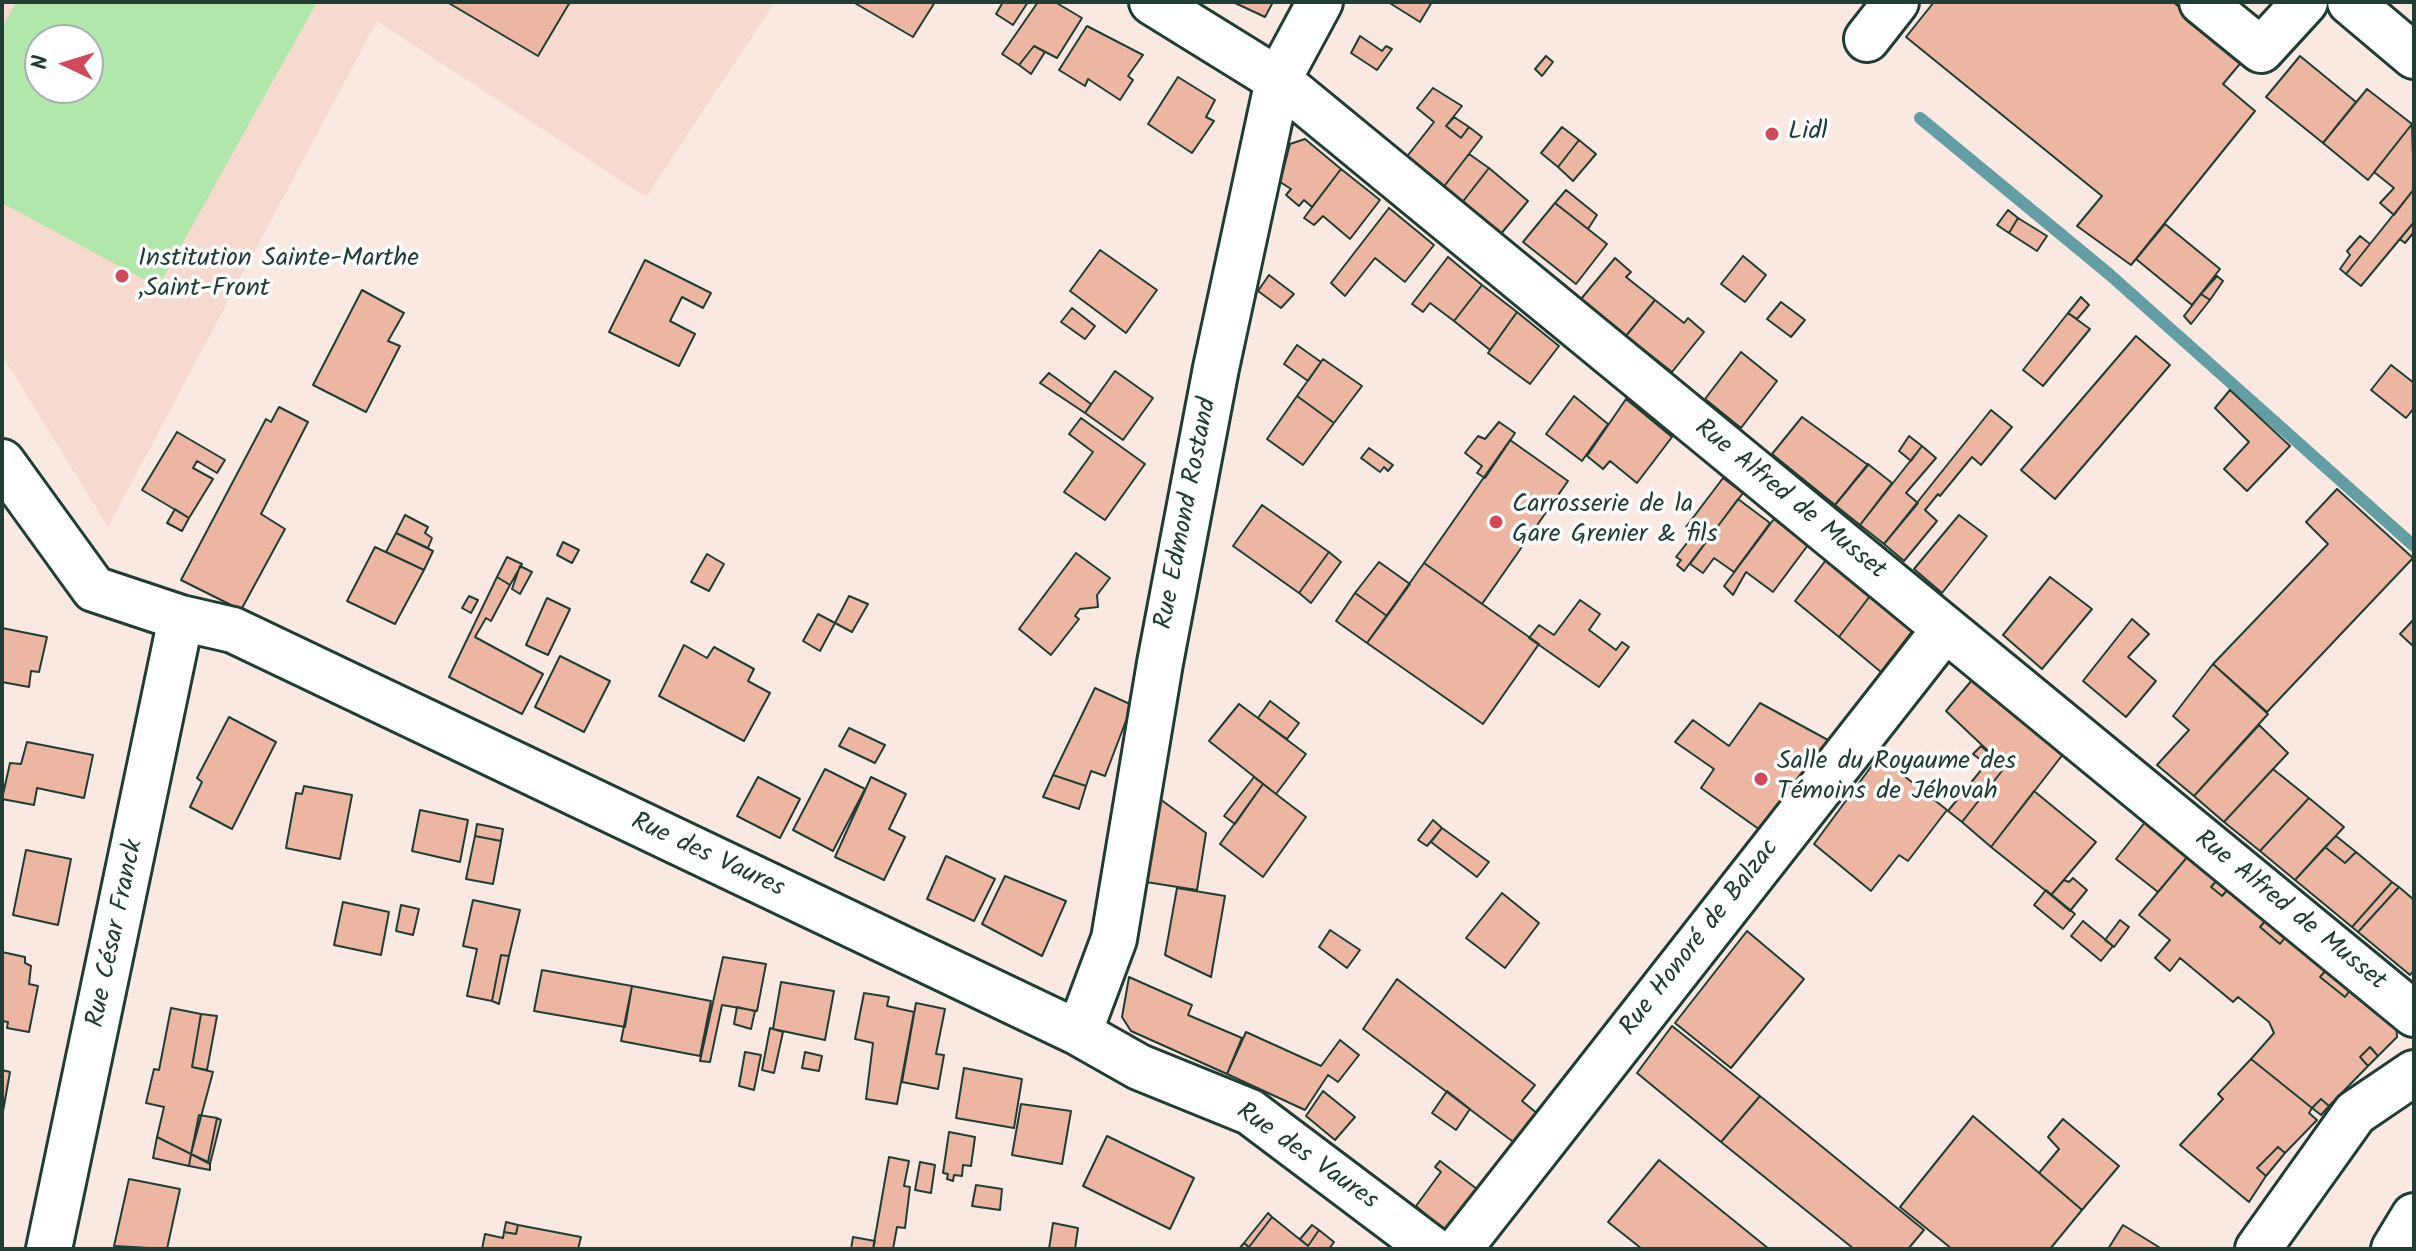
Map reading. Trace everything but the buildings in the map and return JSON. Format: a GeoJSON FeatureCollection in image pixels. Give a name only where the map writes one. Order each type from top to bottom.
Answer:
{"type":"FeatureCollection","features":[{"type":"Feature","properties":{"kind":"street","name":"Rue Alfred de Musset"},"geometry":{"type":"LineString","coordinates":[[1152,2],[1278,80],[2414,1014]]}},
{"type":"Feature","properties":{"kind":"street","name":"Rue Edmond Rostand"},"geometry":{"type":"LineString","coordinates":[[1079,1033],[1114,939],[1169,616],[1216,368],[1278,80],[1320,2]]}},
{"type":"Feature","properties":{"kind":"street"},"geometry":{"type":"LineString","coordinates":[[1867,39],[1896,2]]}},
{"type":"Feature","properties":{"kind":"street"},"geometry":{"type":"LineString","coordinates":[[2202,2],[2261,50],[2305,2]]}},
{"type":"Feature","properties":{"kind":"street"},"geometry":{"type":"LineString","coordinates":[[2350,2],[2414,56]]}},
{"type":"Feature","properties":{"kind":"street","name":"Rue des Vaures"},"geometry":{"type":"LineString","coordinates":[[2,462],[94,589],[181,618],[233,630],[1079,1033],[1139,1067],[1250,1112],[1432,1249]]}},
{"type":"Feature","properties":{"kind":"street","name":"Rue César Franck"},"geometry":{"type":"LineString","coordinates":[[49,1249],[181,618]]}},
{"type":"Feature","properties":{"kind":"street","name":"Rue Honoré de Balzac"},"geometry":{"type":"LineString","coordinates":[[1459,1249],[1945,629]]}},
{"type":"Feature","properties":{"kind":"street"},"geometry":{"type":"LineString","coordinates":[[2258,1249],[2355,1113],[2414,1073]]}},
{"type":"Feature","properties":{"kind":"street"},"geometry":{"type":"LineString","coordinates":[[2394,1249],[2414,1216]]}},
{"type":"Feature","properties":{"kind":"shaded area","name":"Institution Sainte-Marthe ,Saint-Front"},"geometry":{"type":"Polygon","coordinates":[[[2,2],[775,2],[646,197],[377,21],[108,527],[2,355],[2,2]]]}},
{"type":"Feature","properties":{"kind":"green space"},"geometry":{"type":"Polygon","coordinates":[[[16,2],[317,2],[158,287],[2,203],[2,28],[16,2]]]}},
{"type":"Feature","properties":{"kind":"waterway"},"geometry":{"type":"LineString","coordinates":[[1920,118],[2109,274],[2414,546]]}},
{"type":"Feature","properties":{"kind":"place","name":"Lidl"},"geometry":{"type":"Point","coordinates":[1772,134]}},
{"type":"Feature","properties":{"kind":"place","name":"Institution Sainte-Marthe ,Saint-Front"},"geometry":{"type":"Point","coordinates":[122,276]}},
{"type":"Feature","properties":{"kind":"place","name":"Carrosserie de la Gare Grenier & fils"},"geometry":{"type":"Point","coordinates":[1496,522]}},
{"type":"Feature","properties":{"kind":"place","name":"Salle du Royaume des Témoins de Jéhovah"},"geometry":{"type":"Point","coordinates":[1761,779]}}]}
